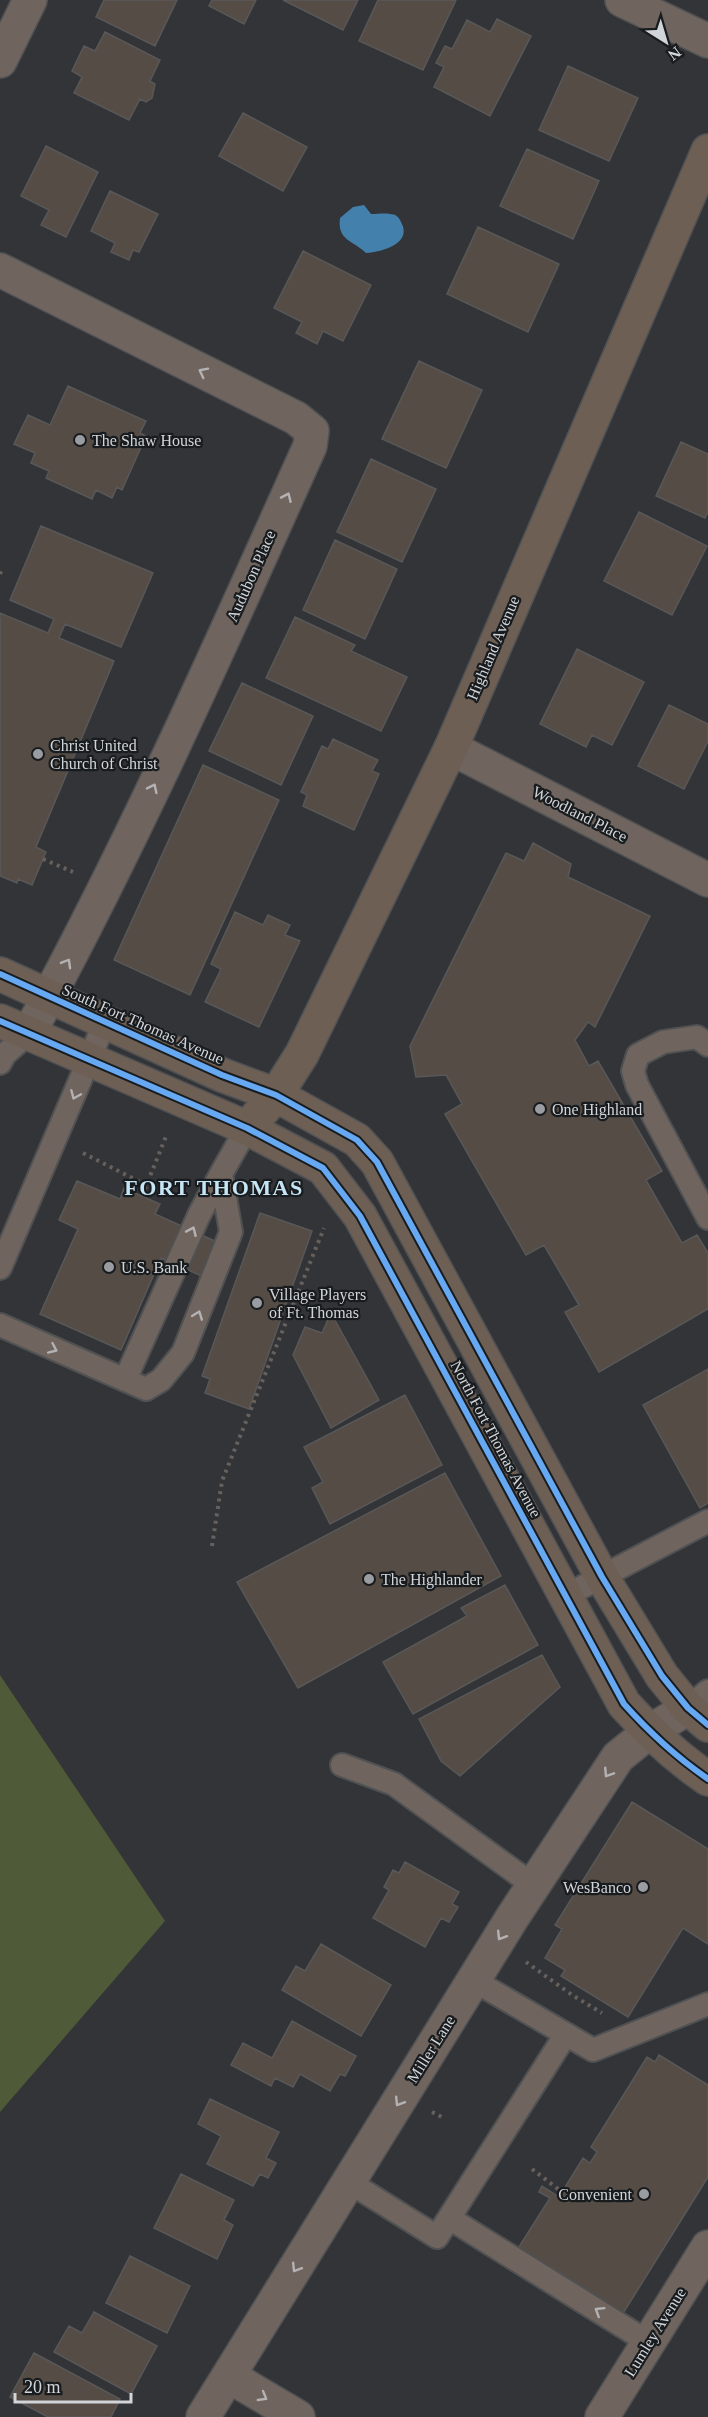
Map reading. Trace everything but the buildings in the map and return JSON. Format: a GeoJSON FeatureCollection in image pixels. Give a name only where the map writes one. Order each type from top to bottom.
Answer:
{"type":"FeatureCollection","features":[{"type":"Feature","properties":{"kind":"main road","name":"Highland Avenue"},"geometry":{"type":"LineString","coordinates":[[248,1128],[276,1095],[302,1054],[451,748],[708,151]]}},
{"type":"Feature","properties":{"kind":"main road","name":"South Fort Thomas Avenue"},"geometry":{"type":"LineString","coordinates":[[0,974],[222,1074],[276,1095]]}},
{"type":"Feature","properties":{"kind":"main road"},"geometry":{"type":"LineString","coordinates":[[15,1027],[248,1128]]}},
{"type":"Feature","properties":{"kind":"main road","name":"North Fort Thomas Avenue"},"geometry":{"type":"LineString","coordinates":[[276,1095],[357,1140],[376,1162],[602,1576],[662,1676],[702,1708]]}},
{"type":"Feature","properties":{"kind":"main road","name":"North Fort Thomas Avenue"},"geometry":{"type":"LineString","coordinates":[[248,1128],[323,1167],[360,1216],[624,1704],[649,1732],[681,1760],[708,1779]]}},
{"type":"Feature","properties":{"kind":"street"},"geometry":{"type":"LineString","coordinates":[[0,62],[30,0]]}},
{"type":"Feature","properties":{"kind":"street"},"geometry":{"type":"LineString","coordinates":[[622,0],[708,41]]}},
{"type":"Feature","properties":{"kind":"street","name":"Audubon Place"},"geometry":{"type":"LineString","coordinates":[[2,275],[296,418],[312,431],[310,446],[210,668],[71,958],[49,995],[15,1027]]}},
{"type":"Feature","properties":{"kind":"street","name":"Woodland Place"},"geometry":{"type":"LineString","coordinates":[[451,748],[708,879]]}},
{"type":"Feature","properties":{"kind":"street","name":"Miller Lane"},"geometry":{"type":"LineString","coordinates":[[204,2417],[473,1980],[618,1757],[649,1732],[702,1708]]}},
{"type":"Feature","properties":{"kind":"street","name":"Lumley Avenue"},"geometry":{"type":"LineString","coordinates":[[603,2417],[708,2247]]}},
{"type":"Feature","properties":{"kind":"street"},"geometry":{"type":"LineString","coordinates":[[229,2376],[298,2417]]}},
{"type":"Feature","properties":{"kind":"lane"},"geometry":{"type":"LineString","coordinates":[[0,1268],[105,1022]]}},
{"type":"Feature","properties":{"kind":"lane"},"geometry":{"type":"LineString","coordinates":[[0,1063],[15,1027]]}},
{"type":"Feature","properties":{"kind":"lane"},"geometry":{"type":"LineString","coordinates":[[708,1045],[697,1037],[663,1042],[638,1055],[633,1071],[637,1086],[708,1218]]}},
{"type":"Feature","properties":{"kind":"lane"},"geometry":{"type":"LineString","coordinates":[[125,1380],[200,1215],[248,1128]]}},
{"type":"Feature","properties":{"kind":"lane"},"geometry":{"type":"LineString","coordinates":[[0,1325],[146,1389],[161,1380],[183,1353],[231,1232],[221,1174]]}},
{"type":"Feature","properties":{"kind":"lane"},"geometry":{"type":"LineString","coordinates":[[565,1596],[708,1521]]}},
{"type":"Feature","properties":{"kind":"lane"},"geometry":{"type":"LineString","coordinates":[[342,1765],[394,1784],[533,1885]]}},
{"type":"Feature","properties":{"kind":"lane"},"geometry":{"type":"LineString","coordinates":[[473,1980],[593,2050],[708,2004]]}},
{"type":"Feature","properties":{"kind":"lane"},"geometry":{"type":"LineString","coordinates":[[349,2182],[437,2237],[566,2034]]}},
{"type":"Feature","properties":{"kind":"lane"},"geometry":{"type":"LineString","coordinates":[[449,2218],[648,2342]]}},
{"type":"Feature","properties":{"kind":"path"},"geometry":{"type":"LineString","coordinates":[[43,859],[80,874]]}},
{"type":"Feature","properties":{"kind":"path"},"geometry":{"type":"LineString","coordinates":[[142,1196],[168,1133]]}},
{"type":"Feature","properties":{"kind":"path"},"geometry":{"type":"LineString","coordinates":[[56,1140],[146,1185]]}},
{"type":"Feature","properties":{"kind":"path"},"geometry":{"type":"LineString","coordinates":[[212,1546],[222,1481],[325,1224]]}},
{"type":"Feature","properties":{"kind":"path"},"geometry":{"type":"LineString","coordinates":[[523,1960],[572,1995],[608,2016]]}},
{"type":"Feature","properties":{"kind":"path"},"geometry":{"type":"LineString","coordinates":[[532,2169],[562,2192]]}},
{"type":"Feature","properties":{"kind":"green space"},"geometry":{"type":"Polygon","coordinates":[[[0,1675],[165,1921],[0,2112],[0,1675]]]}},
{"type":"Feature","properties":{"kind":"water"},"geometry":{"type":"Polygon","coordinates":[[[364,205],[371,214],[392,214],[398,217],[404,229],[400,241],[380,251],[366,253],[343,236],[340,218],[353,207],[364,205]]]}},
{"type":"Feature","properties":{"kind":"cycle path"},"geometry":{"type":"LineString","coordinates":[[0,974],[222,1075],[276,1095],[357,1140],[377,1162],[602,1577],[662,1676],[688,1708],[708,1725]]}},
{"type":"Feature","properties":{"kind":"cycle path"},"geometry":{"type":"LineString","coordinates":[[0,1021],[247,1128],[323,1168],[360,1216],[624,1704],[664,1744],[708,1779]]}},
{"type":"Feature","properties":{"kind":"place","name":"The Shaw House"},"geometry":{"type":"Point","coordinates":[80,440]}},
{"type":"Feature","properties":{"kind":"place","name":"Christ United Church of Christ"},"geometry":{"type":"Point","coordinates":[38,754]}},
{"type":"Feature","properties":{"kind":"place","name":"One Highland"},"geometry":{"type":"Point","coordinates":[540,1109]}},
{"type":"Feature","properties":{"kind":"place","name":"U.S. Bank"},"geometry":{"type":"Point","coordinates":[109,1267]}},
{"type":"Feature","properties":{"kind":"place","name":"Village Players of Ft. Thomas"},"geometry":{"type":"Point","coordinates":[257,1303]}},
{"type":"Feature","properties":{"kind":"place","name":"The Highlander"},"geometry":{"type":"Point","coordinates":[369,1579]}},
{"type":"Feature","properties":{"kind":"place","name":"WesBanco"},"geometry":{"type":"Point","coordinates":[643,1887]}},
{"type":"Feature","properties":{"kind":"place","name":"Convenient"},"geometry":{"type":"Point","coordinates":[644,2194]}},
{"type":"Feature","properties":{"kind":"district","name":"FORT THOMAS"},"geometry":{"type":"Point","coordinates":[214,1187]}}]}
